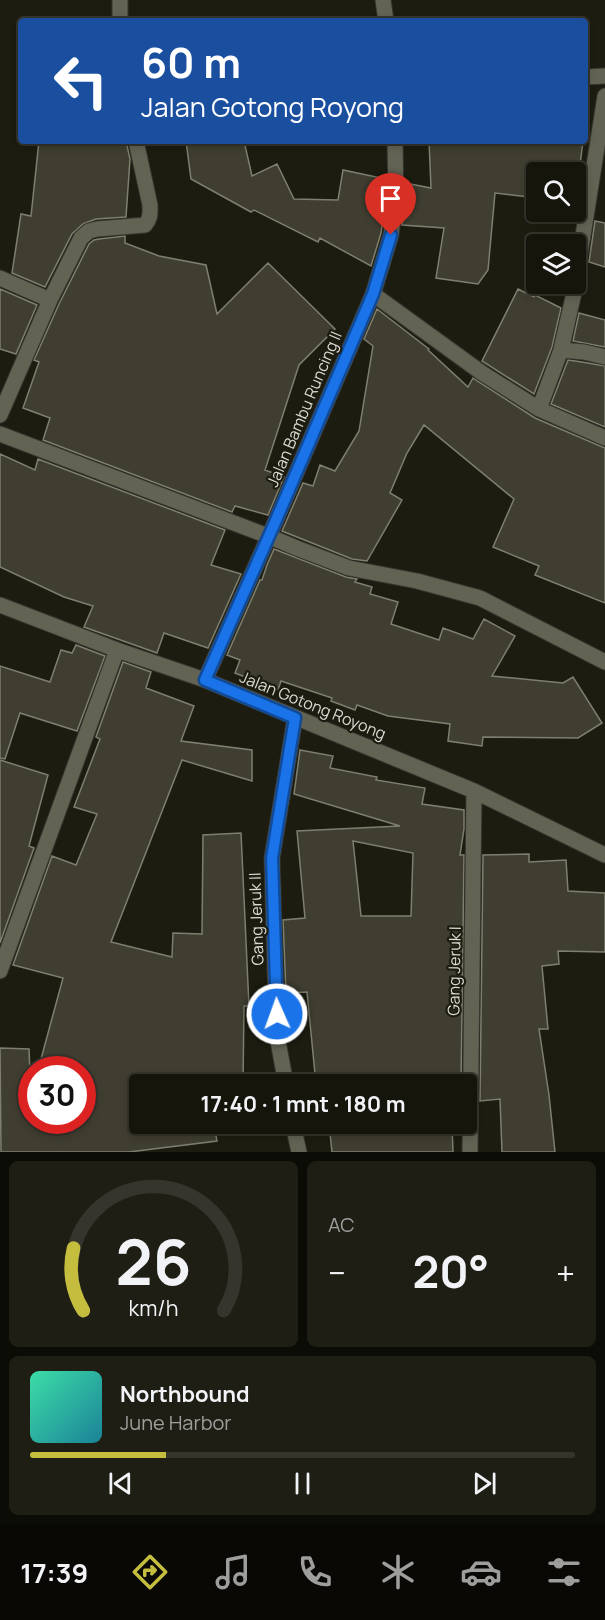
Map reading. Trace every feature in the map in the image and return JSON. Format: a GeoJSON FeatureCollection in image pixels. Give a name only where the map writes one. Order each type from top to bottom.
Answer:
{"type":"FeatureCollection","features":[{"type":"Feature","properties":{"kind":"street"},"geometry":{"type":"LineString","coordinates":[[120,0],[120,18]]}},
{"type":"Feature","properties":{"kind":"street"},"geometry":{"type":"LineString","coordinates":[[383,0],[386,18]]}},
{"type":"Feature","properties":{"kind":"street"},"geometry":{"type":"LineString","coordinates":[[588,77],[605,76]]}},
{"type":"Feature","properties":{"kind":"street"},"geometry":{"type":"LineString","coordinates":[[584,234],[605,102]]}},
{"type":"Feature","properties":{"kind":"street"},"geometry":{"type":"LineString","coordinates":[[0,416],[50,300],[81,238],[89,231],[145,225],[149,220],[150,205],[137,144]]}},
{"type":"Feature","properties":{"kind":"street","name":"Jalan Bambu Runcing II"},"geometry":{"type":"LineString","coordinates":[[205,680],[373,294],[391,235],[396,199],[395,144]]}},
{"type":"Feature","properties":{"kind":"street"},"geometry":{"type":"LineString","coordinates":[[0,278],[50,300]]}},
{"type":"Feature","properties":{"kind":"street"},"geometry":{"type":"LineString","coordinates":[[373,294],[482,373],[539,409],[605,438]]}},
{"type":"Feature","properties":{"kind":"street"},"geometry":{"type":"LineString","coordinates":[[539,409],[561,350],[573,294]]}},
{"type":"Feature","properties":{"kind":"street"},"geometry":{"type":"LineString","coordinates":[[561,350],[605,357]]}},
{"type":"Feature","properties":{"kind":"street"},"geometry":{"type":"LineString","coordinates":[[0,434],[350,568],[417,581],[480,598],[605,662]]}},
{"type":"Feature","properties":{"kind":"street","name":"Jalan Gotong Royong"},"geometry":{"type":"LineString","coordinates":[[0,604],[117,650],[205,680],[474,791],[605,855]]}},
{"type":"Feature","properties":{"kind":"street"},"geometry":{"type":"LineString","coordinates":[[0,971],[117,650]]}},
{"type":"Feature","properties":{"kind":"street","name":"Gang Jeruk II"},"geometry":{"type":"LineString","coordinates":[[284,1074],[277,1036],[272,858],[295,718]]}},
{"type":"Feature","properties":{"kind":"street","name":"Gang Jeruk I"},"geometry":{"type":"LineString","coordinates":[[470,1152],[474,791]]}},
{"type":"Feature","properties":{"kind":"street"},"geometry":{"type":"LineString","coordinates":[[295,1134],[298,1152]]}},
{"type":"Feature","properties":{"kind":"building"},"geometry":{"type":"Polygon","coordinates":[[[39,144],[127,144],[130,159],[126,217],[96,219],[83,224],[72,234],[45,287],[12,273],[21,214],[31,216],[39,144]]]}},
{"type":"Feature","properties":{"kind":"building"},"geometry":{"type":"Polygon","coordinates":[[[186,144],[245,144],[252,176],[277,164],[294,199],[338,200],[343,170],[386,179],[381,233],[371,266],[320,238],[318,242],[254,210],[251,212],[191,179],[186,144]]]}},
{"type":"Feature","properties":{"kind":"building"},"geometry":{"type":"Polygon","coordinates":[[[429,144],[583,144],[580,162],[526,162],[526,197],[495,193],[488,270],[478,284],[436,278],[444,228],[402,225],[406,200],[405,183],[431,188],[429,144]]]}},
{"type":"Feature","properties":{"kind":"building"},"geometry":{"type":"Polygon","coordinates":[[[595,221],[605,223],[605,267],[589,262],[595,221]]]}},
{"type":"Feature","properties":{"kind":"building"},"geometry":{"type":"Polygon","coordinates":[[[125,236],[125,243],[159,256],[206,265],[217,314],[268,263],[335,329],[299,365],[265,470],[284,477],[268,515],[235,506],[232,512],[43,440],[50,418],[23,408],[39,362],[34,360],[89,244],[94,240],[125,236]]]}},
{"type":"Feature","properties":{"kind":"building"},"geometry":{"type":"Polygon","coordinates":[[[0,289],[37,305],[16,354],[0,349],[0,289]]]}},
{"type":"Feature","properties":{"kind":"building"},"geometry":{"type":"Polygon","coordinates":[[[518,289],[561,308],[552,347],[534,394],[482,361],[518,289]]]}},
{"type":"Feature","properties":{"kind":"building"},"geometry":{"type":"Polygon","coordinates":[[[377,309],[429,349],[468,387],[473,378],[535,418],[605,448],[605,603],[535,575],[539,566],[493,547],[514,499],[424,425],[407,453],[390,493],[402,500],[367,561],[352,559],[282,531],[303,483],[313,486],[320,465],[335,471],[359,431],[373,346],[364,339],[377,309]]]}},
{"type":"Feature","properties":{"kind":"building"},"geometry":{"type":"Polygon","coordinates":[[[579,313],[605,320],[605,347],[573,341],[579,313]]]}},
{"type":"Feature","properties":{"kind":"building"},"geometry":{"type":"Polygon","coordinates":[[[568,360],[605,366],[605,427],[551,404],[568,360]]]}},
{"type":"Feature","properties":{"kind":"building"},"geometry":{"type":"Polygon","coordinates":[[[0,454],[35,470],[38,459],[225,530],[211,565],[241,574],[208,648],[164,633],[157,653],[84,627],[93,606],[64,597],[0,567],[0,454]]]}},
{"type":"Feature","properties":{"kind":"building"},"geometry":{"type":"Polygon","coordinates":[[[274,549],[346,577],[357,579],[355,582],[372,587],[370,594],[398,602],[391,624],[439,640],[443,628],[473,639],[484,619],[515,636],[492,676],[563,683],[573,677],[602,723],[578,738],[483,737],[482,746],[448,741],[450,724],[388,716],[357,705],[355,710],[331,701],[332,698],[281,681],[278,690],[235,673],[240,660],[227,655],[274,549]]]}},
{"type":"Feature","properties":{"kind":"building"},"geometry":{"type":"Polygon","coordinates":[[[76,645],[105,656],[77,731],[20,713],[5,759],[0,758],[0,666],[50,682],[61,650],[72,653],[76,645]]]}},
{"type":"Feature","properties":{"kind":"building"},"geometry":{"type":"Polygon","coordinates":[[[123,662],[151,672],[146,688],[194,706],[181,741],[252,750],[252,781],[182,760],[111,942],[172,957],[173,933],[202,934],[203,835],[241,833],[249,1006],[244,1006],[243,1074],[129,1074],[129,1134],[216,1134],[217,1141],[129,1152],[1,1152],[0,1048],[29,1049],[29,1056],[18,1056],[18,1134],[96,1134],[96,1056],[42,1056],[63,978],[13,965],[52,856],[76,865],[97,814],[74,807],[100,739],[96,737],[123,662]]]}},
{"type":"Feature","properties":{"kind":"building"},"geometry":{"type":"Polygon","coordinates":[[[300,750],[333,756],[330,768],[377,777],[376,780],[425,788],[422,804],[464,810],[460,855],[464,855],[461,1074],[315,1074],[307,992],[286,993],[283,920],[305,918],[297,831],[400,826],[294,794],[300,750]],[[353,841],[361,916],[411,916],[413,853],[353,841]]]}},
{"type":"Feature","properties":{"kind":"building"},"geometry":{"type":"Polygon","coordinates":[[[0,760],[48,775],[29,846],[34,848],[0,943],[0,760]]]}},
{"type":"Feature","properties":{"kind":"building"},"geometry":{"type":"Polygon","coordinates":[[[529,854],[529,862],[566,860],[568,891],[605,893],[605,952],[558,951],[559,964],[542,966],[548,1029],[539,1029],[555,1152],[502,1152],[500,1099],[480,1101],[483,855],[529,854]]]}},
{"type":"Feature","properties":{"kind":"building"},"geometry":{"type":"Polygon","coordinates":[[[330,1134],[452,1134],[453,1152],[332,1152],[330,1134]]]}},
{"type":"Feature","properties":{"kind":"route"},"geometry":{"type":"LineString","coordinates":[[277,1014],[272,858],[295,718],[205,680],[373,294],[391,235]]}}]}
